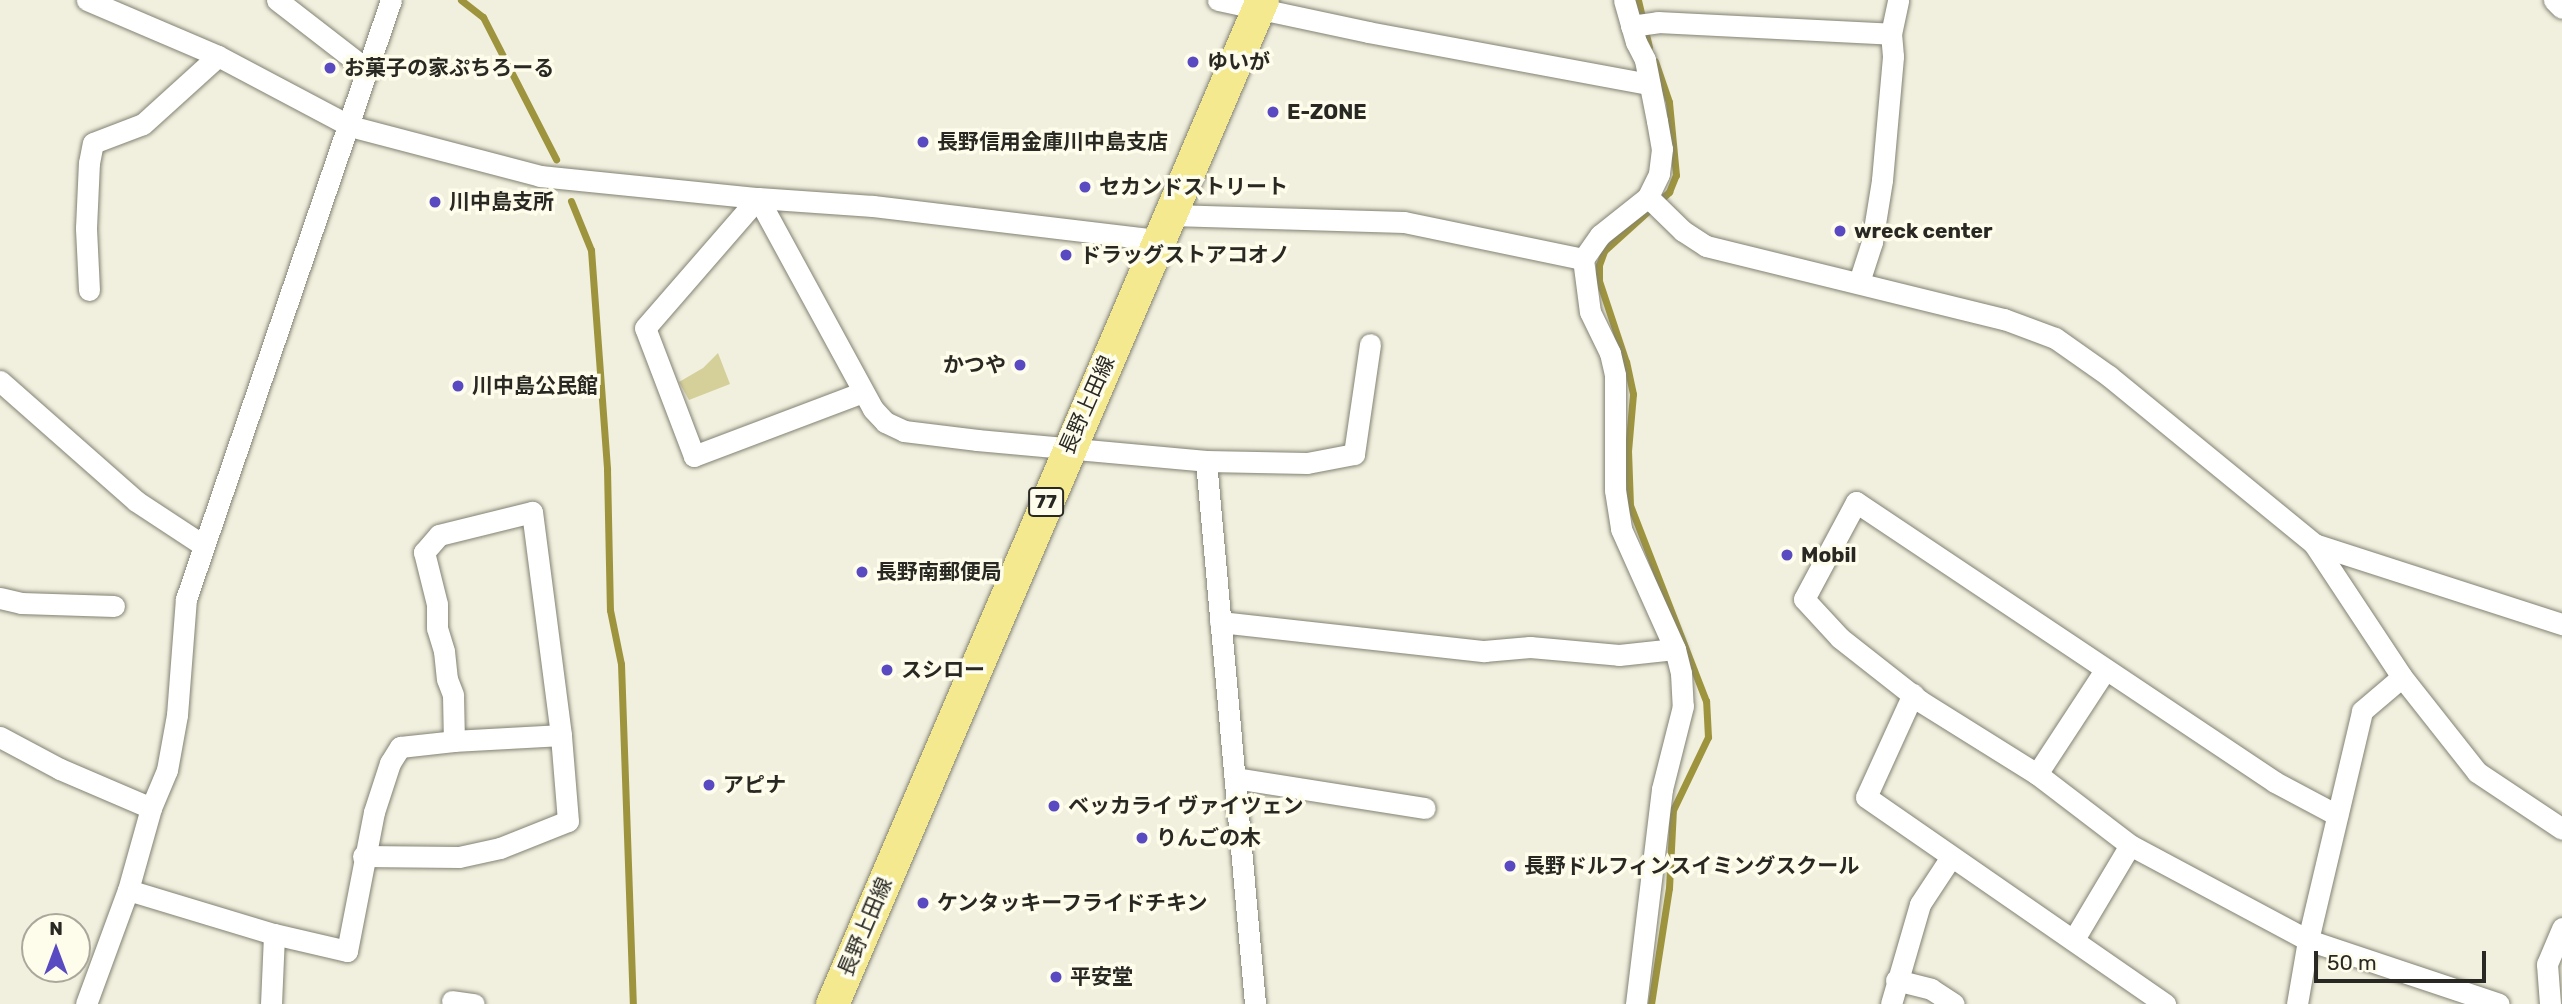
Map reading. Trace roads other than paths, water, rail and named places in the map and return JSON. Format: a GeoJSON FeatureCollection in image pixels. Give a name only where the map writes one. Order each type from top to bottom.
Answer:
{"type":"FeatureCollection","features":[{"type":"Feature","properties":{"kind":"main road","name":"長野上田線"},"geometry":{"type":"LineString","coordinates":[[832,1004],[1260,4]]}},
{"type":"Feature","properties":{"kind":"street"},"geometry":{"type":"LineString","coordinates":[[87,0],[218,56],[350,126],[558,180],[758,198],[1165,228],[1404,222],[1583,259]]}},
{"type":"Feature","properties":{"kind":"street"},"geometry":{"type":"LineString","coordinates":[[277,0],[369,71]]}},
{"type":"Feature","properties":{"kind":"street"},"geometry":{"type":"LineString","coordinates":[[86,1004],[128,890],[151,808],[167,770],[177,715],[186,598],[369,71],[391,0]]}},
{"type":"Feature","properties":{"kind":"street"},"geometry":{"type":"LineString","coordinates":[[1218,0],[1260,4],[1649,84]]}},
{"type":"Feature","properties":{"kind":"street"},"geometry":{"type":"LineString","coordinates":[[1624,0],[1639,25],[1662,149],[1656,205]]}},
{"type":"Feature","properties":{"kind":"street"},"geometry":{"type":"LineString","coordinates":[[1859,282],[1872,243],[1882,180],[1893,57],[1891,34],[1898,0]]}},
{"type":"Feature","properties":{"kind":"street"},"geometry":{"type":"LineString","coordinates":[[2554,0],[2562,8]]}},
{"type":"Feature","properties":{"kind":"street"},"geometry":{"type":"LineString","coordinates":[[1639,25],[1891,34]]}},
{"type":"Feature","properties":{"kind":"street"},"geometry":{"type":"LineString","coordinates":[[89,290],[87,216],[89,163],[93,143],[143,124],[218,56]]}},
{"type":"Feature","properties":{"kind":"street"},"geometry":{"type":"LineString","coordinates":[[758,198],[645,328],[694,456],[863,393]]}},
{"type":"Feature","properties":{"kind":"street"},"geometry":{"type":"LineString","coordinates":[[758,198],[863,393],[885,422],[904,431],[1206,461],[1307,463],[1354,454],[1370,344]]}},
{"type":"Feature","properties":{"kind":"street"},"geometry":{"type":"LineString","coordinates":[[1656,205],[1683,231],[1706,246],[2004,319],[2055,338],[2109,376],[2314,544],[2402,677],[2477,772],[2562,829]]}},
{"type":"Feature","properties":{"kind":"street"},"geometry":{"type":"LineString","coordinates":[[1636,1004],[1662,789],[1683,706],[1681,673],[1675,649],[1621,530],[1615,490],[1615,375],[1611,353],[1590,312],[1583,259],[1600,235],[1656,205]]}},
{"type":"Feature","properties":{"kind":"street"},"geometry":{"type":"LineString","coordinates":[[0,382],[135,501],[203,545]]}},
{"type":"Feature","properties":{"kind":"street"},"geometry":{"type":"LineString","coordinates":[[1206,461],[1255,1004]]}},
{"type":"Feature","properties":{"kind":"street"},"geometry":{"type":"LineString","coordinates":[[2337,815],[2275,782],[1856,502],[1804,599],[1840,638],[1913,694],[2038,774],[2130,845],[2308,940],[2499,1004]]}},
{"type":"Feature","properties":{"kind":"street"},"geometry":{"type":"LineString","coordinates":[[363,856],[459,857],[500,848],[568,821],[561,735],[532,512],[439,535],[424,552],[437,604],[437,628],[447,679],[453,695],[454,741]]}},
{"type":"Feature","properties":{"kind":"street"},"geometry":{"type":"LineString","coordinates":[[2314,544],[2562,624]]}},
{"type":"Feature","properties":{"kind":"street"},"geometry":{"type":"LineString","coordinates":[[0,598],[21,603],[114,606]]}},
{"type":"Feature","properties":{"kind":"street"},"geometry":{"type":"LineString","coordinates":[[1220,622],[1484,651],[1530,647],[1619,655],[1675,649]]}},
{"type":"Feature","properties":{"kind":"street"},"geometry":{"type":"LineString","coordinates":[[2038,774],[2105,670]]}},
{"type":"Feature","properties":{"kind":"street"},"geometry":{"type":"LineString","coordinates":[[2297,1004],[2308,940],[2362,711],[2402,677]]}},
{"type":"Feature","properties":{"kind":"street"},"geometry":{"type":"LineString","coordinates":[[1913,694],[1866,797],[2165,1004]]}},
{"type":"Feature","properties":{"kind":"street"},"geometry":{"type":"LineString","coordinates":[[128,890],[274,934],[347,951],[363,856],[390,763],[400,747],[561,735]]}},
{"type":"Feature","properties":{"kind":"street"},"geometry":{"type":"LineString","coordinates":[[0,737],[60,769],[151,808]]}},
{"type":"Feature","properties":{"kind":"street"},"geometry":{"type":"LineString","coordinates":[[1235,778],[1425,808]]}},
{"type":"Feature","properties":{"kind":"street"},"geometry":{"type":"LineString","coordinates":[[2074,939],[2130,845]]}},
{"type":"Feature","properties":{"kind":"street"},"geometry":{"type":"LineString","coordinates":[[1891,1004],[1920,904],[1951,857]]}},
{"type":"Feature","properties":{"kind":"street"},"geometry":{"type":"LineString","coordinates":[[2550,1004],[2547,964],[2562,928]]}},
{"type":"Feature","properties":{"kind":"street"},"geometry":{"type":"LineString","coordinates":[[271,1004],[274,934]]}},
{"type":"Feature","properties":{"kind":"street"},"geometry":{"type":"LineString","coordinates":[[1896,980],[1931,989],[1954,1004]]}},
{"type":"Feature","properties":{"kind":"street"},"geometry":{"type":"LineString","coordinates":[[452,1001],[474,1004]]}},
{"type":"Feature","properties":{"kind":"waterway"},"geometry":{"type":"LineString","coordinates":[[461,0],[483,17],[556,159]]}},
{"type":"Feature","properties":{"kind":"waterway"},"geometry":{"type":"LineString","coordinates":[[1638,0],[1649,47]]}},
{"type":"Feature","properties":{"kind":"waterway"},"geometry":{"type":"LineString","coordinates":[[1651,1004],[1669,888],[1673,810],[1708,737],[1706,701],[1630,505],[1628,451],[1633,394],[1626,362],[1599,281],[1599,265],[1604,251],[1669,192],[1676,175],[1669,102],[1655,61]]}},
{"type":"Feature","properties":{"kind":"waterway"},"geometry":{"type":"LineString","coordinates":[[571,201],[591,250],[607,469],[610,610],[621,664],[633,1004]]}},
{"type":"Feature","properties":{"kind":"place","name":"ゆいが"},"geometry":{"type":"Point","coordinates":[1193,62]}},
{"type":"Feature","properties":{"kind":"place","name":"お菓子の家ぷちろーる"},"geometry":{"type":"Point","coordinates":[330,68]}},
{"type":"Feature","properties":{"kind":"place","name":"E-ZONE"},"geometry":{"type":"Point","coordinates":[1273,112]}},
{"type":"Feature","properties":{"kind":"place","name":"長野信用金庫川中島支店"},"geometry":{"type":"Point","coordinates":[923,142]}},
{"type":"Feature","properties":{"kind":"place","name":"セカンドストリート"},"geometry":{"type":"Point","coordinates":[1085,187]}},
{"type":"Feature","properties":{"kind":"place","name":"川中島支所"},"geometry":{"type":"Point","coordinates":[435,202]}},
{"type":"Feature","properties":{"kind":"place","name":"wreck center"},"geometry":{"type":"Point","coordinates":[1840,231]}},
{"type":"Feature","properties":{"kind":"place","name":"ドラッグストアコオノ"},"geometry":{"type":"Point","coordinates":[1066,255]}},
{"type":"Feature","properties":{"kind":"place","name":"かつや"},"geometry":{"type":"Point","coordinates":[1020,365]}},
{"type":"Feature","properties":{"kind":"place","name":"川中島公民館"},"geometry":{"type":"Point","coordinates":[458,386]}},
{"type":"Feature","properties":{"kind":"place","name":"Mobil"},"geometry":{"type":"Point","coordinates":[1787,555]}},
{"type":"Feature","properties":{"kind":"place","name":"長野南郵便局"},"geometry":{"type":"Point","coordinates":[862,572]}},
{"type":"Feature","properties":{"kind":"place","name":"スシロー"},"geometry":{"type":"Point","coordinates":[887,670]}},
{"type":"Feature","properties":{"kind":"place","name":"アピナ"},"geometry":{"type":"Point","coordinates":[709,785]}},
{"type":"Feature","properties":{"kind":"place","name":"ベッカライ ヴァイツェン"},"geometry":{"type":"Point","coordinates":[1054,806]}},
{"type":"Feature","properties":{"kind":"place","name":"りんごの木"},"geometry":{"type":"Point","coordinates":[1142,838]}},
{"type":"Feature","properties":{"kind":"place","name":"長野ドルフィンスイミングスクール"},"geometry":{"type":"Point","coordinates":[1510,866]}},
{"type":"Feature","properties":{"kind":"place","name":"ケンタッキーフライドチキン"},"geometry":{"type":"Point","coordinates":[923,903]}},
{"type":"Feature","properties":{"kind":"place","name":"平安堂"},"geometry":{"type":"Point","coordinates":[1056,977]}}]}
